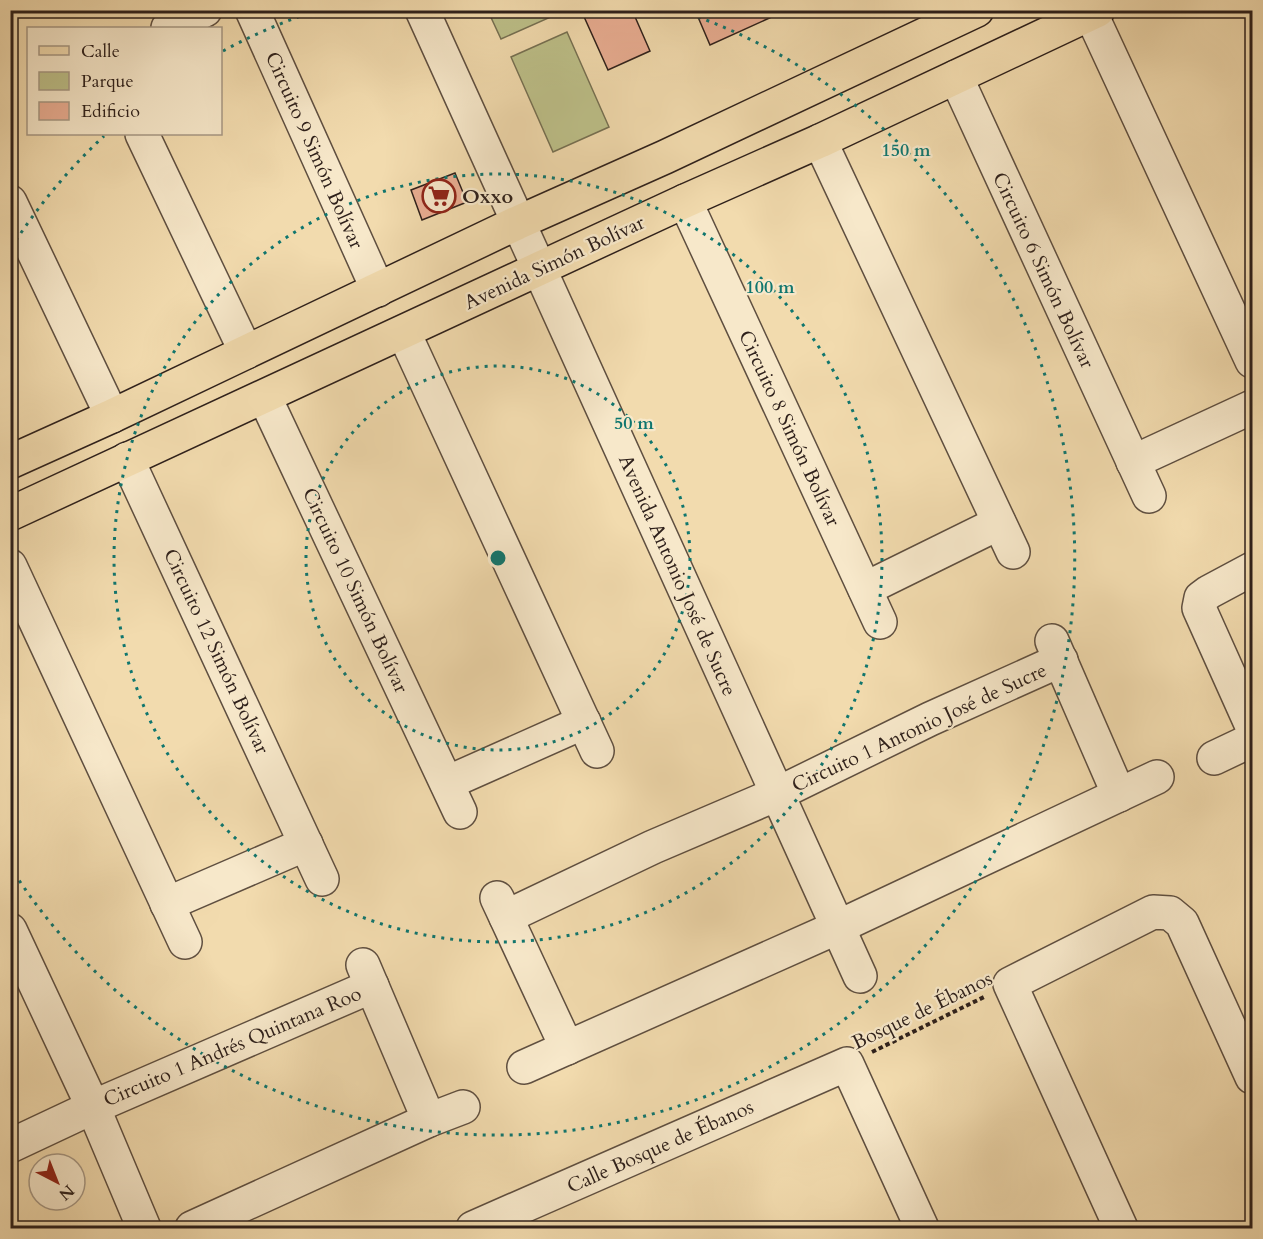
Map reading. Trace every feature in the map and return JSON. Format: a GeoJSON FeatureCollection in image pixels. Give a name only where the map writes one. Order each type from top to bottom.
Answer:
{"type":"FeatureCollection","features":[{"type":"Feature","properties":{"kind":"main road"},"geometry":{"type":"LineString","coordinates":[[10,462],[112,416],[517,223],[665,158],[977,10]]}},
{"type":"Feature","properties":{"kind":"main road","name":"Avenida Simón Bolívar"},"geometry":{"type":"LineString","coordinates":[[10,514],[1095,12]]}},
{"type":"Feature","properties":{"kind":"street"},"geometry":{"type":"LineString","coordinates":[[170,27],[205,10]]}},
{"type":"Feature","properties":{"kind":"street","name":"Circuito 9 Simón Bolívar"},"geometry":{"type":"LineString","coordinates":[[252,10],[378,290]]}},
{"type":"Feature","properties":{"kind":"street","name":"Avenida Antonio José de Sucre"},"geometry":{"type":"LineString","coordinates":[[422,10],[860,976]]}},
{"type":"Feature","properties":{"kind":"street"},"geometry":{"type":"LineString","coordinates":[[1095,12],[1252,361]]}},
{"type":"Feature","properties":{"kind":"street","name":"Circuito 6 Simón Bolívar"},"geometry":{"type":"LineString","coordinates":[[956,77],[1149,496]]}},
{"type":"Feature","properties":{"kind":"street"},"geometry":{"type":"LineString","coordinates":[[142,135],[246,352]]}},
{"type":"Feature","properties":{"kind":"street"},"geometry":{"type":"LineString","coordinates":[[820,141],[1013,552]]}},
{"type":"Feature","properties":{"kind":"street","name":"Circuito 8 Simón Bolívar"},"geometry":{"type":"LineString","coordinates":[[685,201],[880,622]]}},
{"type":"Feature","properties":{"kind":"street"},"geometry":{"type":"LineString","coordinates":[[10,202],[112,416]]}},
{"type":"Feature","properties":{"kind":"street"},"geometry":{"type":"LineString","coordinates":[[404,333],[597,751]]}},
{"type":"Feature","properties":{"kind":"street","name":"Circuito 10 Simón Bolívar"},"geometry":{"type":"LineString","coordinates":[[265,398],[460,812]]}},
{"type":"Feature","properties":{"kind":"street"},"geometry":{"type":"LineString","coordinates":[[1133,462],[1252,407]]}},
{"type":"Feature","properties":{"kind":"street","name":"Circuito 12 Simón Bolívar"},"geometry":{"type":"LineString","coordinates":[[127,459],[322,879]]}},
{"type":"Feature","properties":{"kind":"street"},"geometry":{"type":"LineString","coordinates":[[865,589],[999,523]]}},
{"type":"Feature","properties":{"kind":"street"},"geometry":{"type":"LineString","coordinates":[[10,566],[185,942]]}},
{"type":"Feature","properties":{"kind":"street"},"geometry":{"type":"LineString","coordinates":[[1252,569],[1209,591],[1201,598],[1199,608],[1252,726]]}},
{"type":"Feature","properties":{"kind":"street","name":"Circuito 1 Antonio José de Sucre"},"geometry":{"type":"LineString","coordinates":[[567,1048],[501,907],[653,847],[777,794],[930,719],[1057,650],[1119,795]]}},
{"type":"Feature","properties":{"kind":"street"},"geometry":{"type":"LineString","coordinates":[[447,783],[584,722]]}},
{"type":"Feature","properties":{"kind":"street"},"geometry":{"type":"LineString","coordinates":[[1214,758],[1252,740]]}},
{"type":"Feature","properties":{"kind":"street"},"geometry":{"type":"LineString","coordinates":[[524,1067],[838,927],[1157,777]]}},
{"type":"Feature","properties":{"kind":"street"},"geometry":{"type":"LineString","coordinates":[[167,904],[306,844]]}},
{"type":"Feature","properties":{"kind":"street"},"geometry":{"type":"LineString","coordinates":[[1120,1228],[1010,984],[1153,912],[1170,913],[1182,923],[1252,1077]]}},
{"type":"Feature","properties":{"kind":"street"},"geometry":{"type":"LineString","coordinates":[[10,930],[93,1107],[144,1228]]}},
{"type":"Feature","properties":{"kind":"street","name":"Circuito 1 Andrés Quintana Roo"},"geometry":{"type":"LineString","coordinates":[[10,1146],[367,975],[429,1120]]}},
{"type":"Feature","properties":{"kind":"street"},"geometry":{"type":"LineString","coordinates":[[847,1064],[920,1228]]}},
{"type":"Feature","properties":{"kind":"street","name":"Calle Bosque de Ébanos"},"geometry":{"type":"LineString","coordinates":[[472,1228],[847,1064]]}},
{"type":"Feature","properties":{"kind":"street"},"geometry":{"type":"LineString","coordinates":[[192,1228],[429,1120],[463,1107]]}},
{"type":"Feature","properties":{"kind":"path","name":"Bosque de Ébanos"},"geometry":{"type":"LineString","coordinates":[[847,1064],[1010,984]]}},
{"type":"Feature","properties":{"kind":"green space"},"geometry":{"type":"Polygon","coordinates":[[[488,11],[550,11],[553,16],[501,39],[488,11]]]}},
{"type":"Feature","properties":{"kind":"green space"},"geometry":{"type":"Polygon","coordinates":[[[567,32],[609,127],[553,152],[511,57],[567,32]]]}},
{"type":"Feature","properties":{"kind":"building"},"geometry":{"type":"Polygon","coordinates":[[[581,10],[632,10],[650,51],[608,70],[581,10]]]}},
{"type":"Feature","properties":{"kind":"building"},"geometry":{"type":"Polygon","coordinates":[[[695,10],[787,10],[710,45],[695,10]]]}},
{"type":"Feature","properties":{"kind":"building","name":"Oxxo"},"geometry":{"type":"Polygon","coordinates":[[[455,173],[467,202],[422,220],[411,190],[455,173]]]}},
{"type":"Feature","properties":{"kind":"place","name":"Oxxo"},"geometry":{"type":"Point","coordinates":[439,196]}}]}
